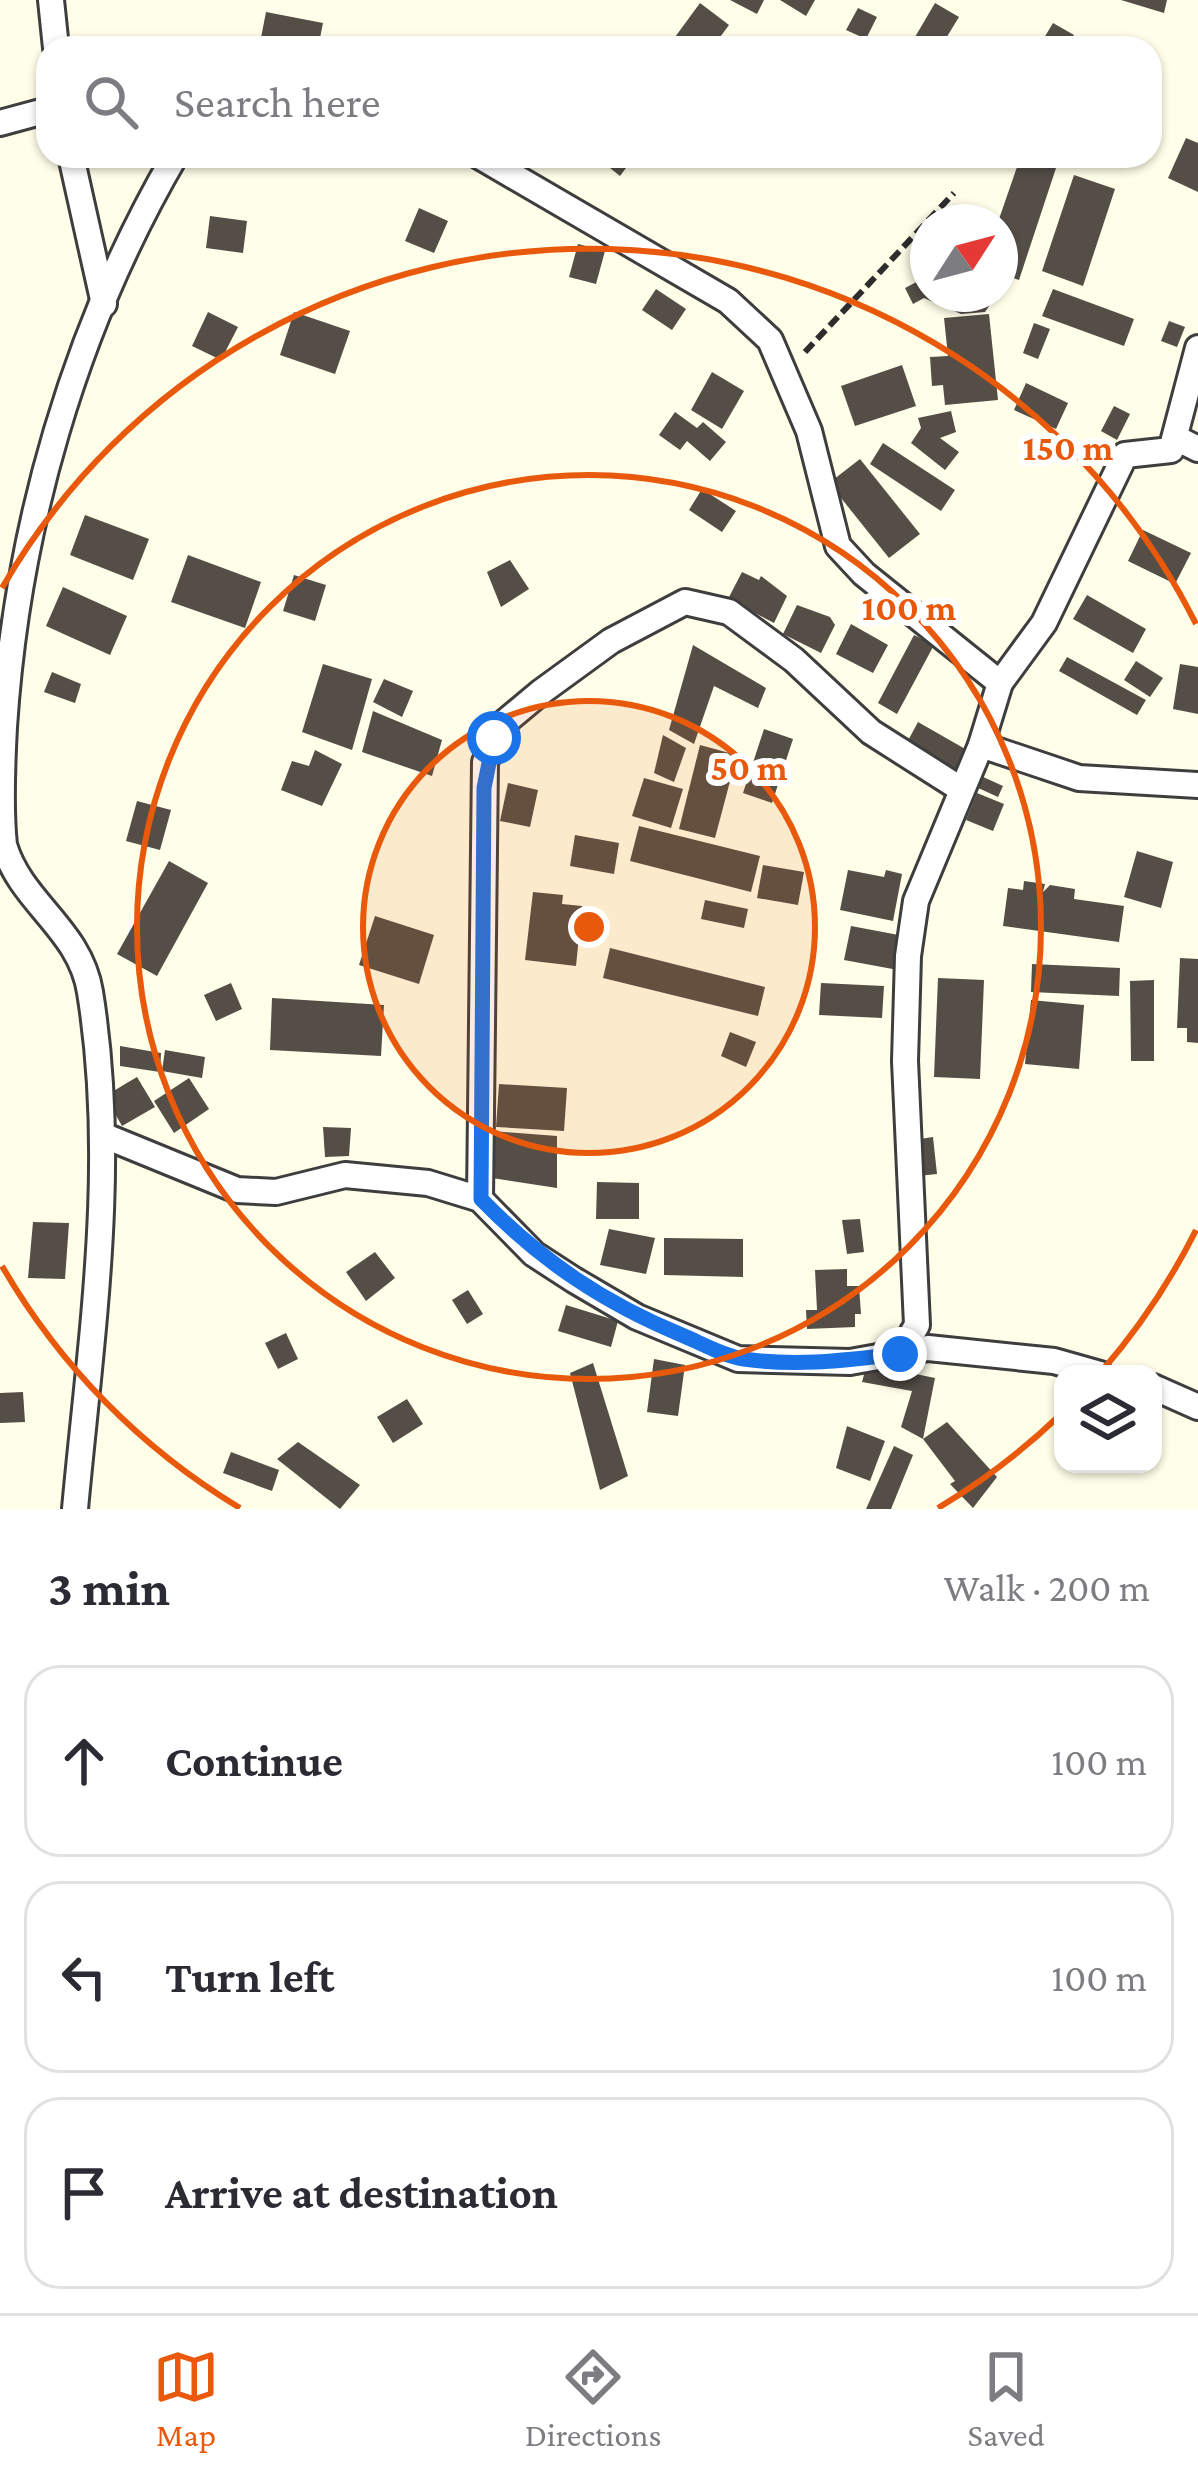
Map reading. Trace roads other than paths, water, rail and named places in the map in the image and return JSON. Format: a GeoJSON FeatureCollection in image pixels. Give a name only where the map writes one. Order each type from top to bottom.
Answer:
{"type":"FeatureCollection","features":[{"type":"Feature","properties":{"kind":"street"},"geometry":{"type":"LineString","coordinates":[[50,0],[54,36]]}},
{"type":"Feature","properties":{"kind":"street"},"geometry":{"type":"LineString","coordinates":[[0,123],[36,113]]}},
{"type":"Feature","properties":{"kind":"street"},"geometry":{"type":"LineString","coordinates":[[74,168],[104,304]]}},
{"type":"Feature","properties":{"kind":"street"},"geometry":{"type":"LineString","coordinates":[[75,1509],[98,1273],[105,1136],[84,963],[75,942],[20,878],[4,847],[0,821],[9,661],[47,457],[104,304],[169,168]]}},
{"type":"Feature","properties":{"kind":"street"},"geometry":{"type":"LineString","coordinates":[[499,168],[728,302],[770,340],[809,431],[838,546],[864,574],[1000,683]]}},
{"type":"Feature","properties":{"kind":"street"},"geometry":{"type":"LineString","coordinates":[[900,1354],[917,1325],[904,1060],[908,956],[928,864],[981,745],[1000,683],[1037,635],[1125,455],[1171,450],[1187,443],[1198,348]]}},
{"type":"Feature","properties":{"kind":"street"},"geometry":{"type":"LineString","coordinates":[[481,1199],[485,762],[505,722],[654,616],[685,602],[708,604],[794,660],[871,732],[959,788]]}},
{"type":"Feature","properties":{"kind":"street"},"geometry":{"type":"LineString","coordinates":[[981,745],[1079,778],[1198,785]]}},
{"type":"Feature","properties":{"kind":"street"},"geometry":{"type":"LineString","coordinates":[[105,1136],[237,1190],[276,1192],[345,1175],[428,1183],[481,1199],[534,1254],[574,1280],[637,1317],[738,1359],[850,1362],[928,1348],[1060,1365]]}},
{"type":"Feature","properties":{"kind":"street"},"geometry":{"type":"LineString","coordinates":[[1162,1391],[1198,1407]]}}]}
